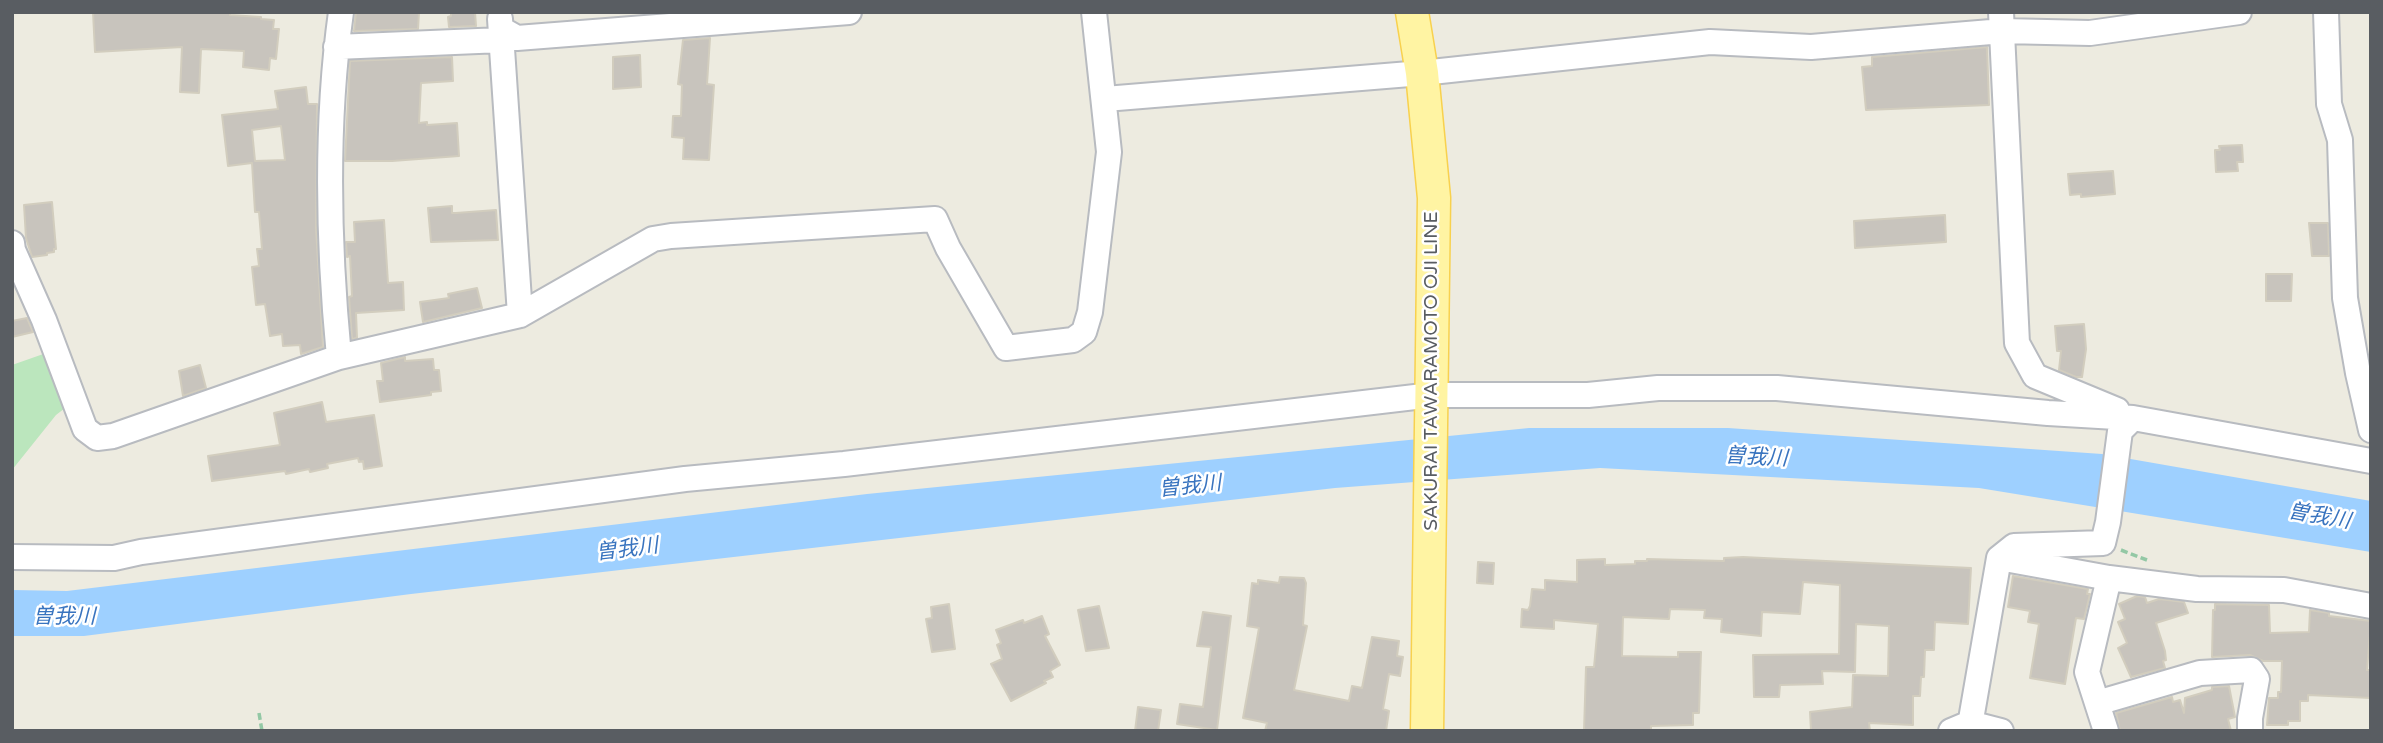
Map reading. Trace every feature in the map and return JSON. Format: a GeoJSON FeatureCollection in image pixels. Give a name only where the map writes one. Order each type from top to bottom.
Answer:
{"type":"FeatureCollection","features":[{"type":"Feature","properties":{"kind":"main road","name":"SAKURAI TAWARAMOTO OJI LINE"},"geometry":{"type":"LineString","coordinates":[[1412,12],[1422,73],[1434,198],[1427,731]]}},
{"type":"Feature","properties":{"kind":"street"},"geometry":{"type":"LineString","coordinates":[[339,357],[329,162],[336,47],[341,12]]}},
{"type":"Feature","properties":{"kind":"street"},"geometry":{"type":"LineString","coordinates":[[336,47],[501,27],[517,38],[849,12]]}},
{"type":"Feature","properties":{"kind":"street"},"geometry":{"type":"LineString","coordinates":[[12,243],[85,429],[97,438],[113,436],[339,357],[520,315],[653,239],[935,219],[948,248],[1006,348],[1073,340],[1084,332],[1093,291],[1109,152],[1094,12]]}},
{"type":"Feature","properties":{"kind":"street"},"geometry":{"type":"LineString","coordinates":[[1105,99],[1422,73],[1710,41],[1811,47],[2002,22],[2090,33],[2239,12]]}},
{"type":"Feature","properties":{"kind":"street"},"geometry":{"type":"LineString","coordinates":[[2326,12],[2329,104],[2340,140],[2345,298],[2371,429]]}},
{"type":"Feature","properties":{"kind":"street"},"geometry":{"type":"LineString","coordinates":[[2002,22],[2017,343],[2035,376],[2127,425]]}},
{"type":"Feature","properties":{"kind":"street"},"geometry":{"type":"LineString","coordinates":[[501,27],[520,315]]}},
{"type":"Feature","properties":{"kind":"street"},"geometry":{"type":"LineString","coordinates":[[12,557],[114,558],[141,552],[685,479],[844,464],[1432,398],[1588,395],[1658,388],[1777,388],[2048,413],[2371,461]]}},
{"type":"Feature","properties":{"kind":"street"},"geometry":{"type":"LineString","coordinates":[[2001,731],[1963,728],[1999,558],[2014,546],[2103,543],[2127,425]]}},
{"type":"Feature","properties":{"kind":"street"},"geometry":{"type":"LineString","coordinates":[[1999,558],[2109,578],[2197,589],[2284,590],[2371,606]]}},
{"type":"Feature","properties":{"kind":"street"},"geometry":{"type":"LineString","coordinates":[[2106,731],[2087,672],[2109,578]]}},
{"type":"Feature","properties":{"kind":"street"},"geometry":{"type":"LineString","coordinates":[[2097,703],[2200,673],[2251,670],[2257,679],[2250,731]]}},
{"type":"Feature","properties":{"kind":"path"},"geometry":{"type":"LineString","coordinates":[[259,713],[262,731]]}},
{"type":"Feature","properties":{"kind":"green space"},"geometry":{"type":"Polygon","coordinates":[[[49,352],[69,405],[56,415],[12,470],[12,365],[49,352]]]}},
{"type":"Feature","properties":{"kind":"water","name":"曽我川"},"geometry":{"type":"Polygon","coordinates":[[[1529,428],[1728,428],[2102,454],[2371,501],[2371,552],[1979,488],[1600,468],[1335,488],[411,594],[84,636],[12,636],[12,590],[67,591],[867,494],[1529,428]]]}},
{"type":"Feature","properties":{"kind":"building"},"geometry":{"type":"Polygon","coordinates":[[[93,12],[230,12],[230,15],[274,20],[273,29],[279,29],[276,59],[270,58],[269,70],[243,67],[244,51],[201,49],[199,93],[180,92],[182,47],[95,52],[93,12]]]}},
{"type":"Feature","properties":{"kind":"building"},"geometry":{"type":"Polygon","coordinates":[[[356,12],[419,12],[418,29],[354,31],[356,12]]]}},
{"type":"Feature","properties":{"kind":"building"},"geometry":{"type":"Polygon","coordinates":[[[451,12],[475,12],[476,26],[449,27],[448,17],[451,12]]]}},
{"type":"Feature","properties":{"kind":"building"},"geometry":{"type":"Polygon","coordinates":[[[710,38],[707,84],[714,85],[709,160],[683,159],[684,138],[672,137],[673,116],[681,116],[682,85],[678,84],[683,40],[710,38]]]}},
{"type":"Feature","properties":{"kind":"building"},"geometry":{"type":"Polygon","coordinates":[[[1987,47],[1989,105],[1866,110],[1862,67],[1872,66],[1872,57],[1987,47]]]}},
{"type":"Feature","properties":{"kind":"building"},"geometry":{"type":"Polygon","coordinates":[[[640,55],[641,87],[613,89],[613,57],[640,55]]]}},
{"type":"Feature","properties":{"kind":"building"},"geometry":{"type":"Polygon","coordinates":[[[452,57],[453,81],[421,83],[419,123],[457,123],[459,156],[345,161],[350,61],[452,57]]]}},
{"type":"Feature","properties":{"kind":"building"},"geometry":{"type":"Polygon","coordinates":[[[306,87],[308,104],[317,104],[316,228],[323,347],[301,354],[300,345],[283,346],[282,334],[270,336],[265,304],[256,305],[252,267],[259,266],[257,249],[262,249],[259,212],[255,212],[252,163],[228,166],[222,115],[278,109],[275,91],[306,87]],[[281,126],[252,130],[255,161],[285,160],[281,126]]]}},
{"type":"Feature","properties":{"kind":"building"},"geometry":{"type":"Polygon","coordinates":[[[2242,145],[2243,162],[2237,162],[2238,171],[2216,172],[2215,150],[2220,150],[2219,146],[2242,145]]]}},
{"type":"Feature","properties":{"kind":"building"},"geometry":{"type":"Polygon","coordinates":[[[2113,171],[2115,194],[2081,197],[2081,194],[2070,195],[2068,174],[2113,171]]]}},
{"type":"Feature","properties":{"kind":"building"},"geometry":{"type":"Polygon","coordinates":[[[52,202],[56,249],[47,255],[32,257],[26,238],[24,205],[52,202]]]}},
{"type":"Feature","properties":{"kind":"building"},"geometry":{"type":"Polygon","coordinates":[[[452,206],[452,213],[496,210],[498,240],[431,242],[428,208],[452,206]]]}},
{"type":"Feature","properties":{"kind":"building"},"geometry":{"type":"Polygon","coordinates":[[[1945,215],[1946,242],[1855,248],[1854,221],[1945,215]]]}},
{"type":"Feature","properties":{"kind":"building"},"geometry":{"type":"Polygon","coordinates":[[[384,220],[388,283],[403,282],[404,310],[356,313],[357,338],[352,339],[350,256],[347,257],[346,242],[355,242],[354,222],[384,220]]]}},
{"type":"Feature","properties":{"kind":"building"},"geometry":{"type":"Polygon","coordinates":[[[2309,223],[2328,223],[2329,256],[2312,256],[2309,223]]]}},
{"type":"Feature","properties":{"kind":"building"},"geometry":{"type":"Polygon","coordinates":[[[2266,274],[2292,274],[2291,301],[2266,301],[2266,274]]]}},
{"type":"Feature","properties":{"kind":"building"},"geometry":{"type":"Polygon","coordinates":[[[477,288],[482,308],[423,322],[420,302],[449,298],[448,294],[477,288]]]}},
{"type":"Feature","properties":{"kind":"building"},"geometry":{"type":"Polygon","coordinates":[[[27,318],[33,332],[12,337],[12,321],[27,318]]]}},
{"type":"Feature","properties":{"kind":"building"},"geometry":{"type":"Polygon","coordinates":[[[2084,324],[2086,349],[2082,377],[2076,377],[2059,370],[2061,351],[2057,351],[2055,326],[2084,324]]]}},
{"type":"Feature","properties":{"kind":"building"},"geometry":{"type":"Polygon","coordinates":[[[405,357],[405,361],[433,359],[434,370],[439,370],[441,391],[431,392],[431,395],[380,402],[377,381],[383,381],[381,363],[405,357]]]}},
{"type":"Feature","properties":{"kind":"building"},"geometry":{"type":"Polygon","coordinates":[[[200,365],[206,388],[183,396],[179,371],[200,365]]]}},
{"type":"Feature","properties":{"kind":"building"},"geometry":{"type":"Polygon","coordinates":[[[322,402],[326,422],[374,415],[382,466],[364,469],[363,461],[359,462],[358,458],[327,464],[328,468],[310,472],[309,469],[286,474],[285,471],[212,481],[208,456],[280,445],[274,413],[322,402]]]}},
{"type":"Feature","properties":{"kind":"building"},"geometry":{"type":"Polygon","coordinates":[[[1724,558],[1971,568],[1968,624],[1935,622],[1934,650],[1925,650],[1920,696],[1913,696],[1913,725],[1869,723],[1870,731],[1811,731],[1810,712],[1852,707],[1853,675],[1888,676],[1889,626],[1856,624],[1855,672],[1822,671],[1823,684],[1780,685],[1779,697],[1754,697],[1753,655],[1839,654],[1840,585],[1803,582],[1800,614],[1762,612],[1761,636],[1721,632],[1722,619],[1704,618],[1705,610],[1670,609],[1669,619],[1623,617],[1622,656],[1678,657],[1678,652],[1701,652],[1699,713],[1693,713],[1693,725],[1651,726],[1651,731],[1584,731],[1586,667],[1594,667],[1598,624],[1554,620],[1554,629],[1521,627],[1522,609],[1528,610],[1530,606],[1532,589],[1545,590],[1545,580],[1577,582],[1577,560],[1605,559],[1605,565],[1635,564],[1635,561],[1647,559],[1724,561],[1724,558]]]}},
{"type":"Feature","properties":{"kind":"building"},"geometry":{"type":"Polygon","coordinates":[[[1478,562],[1494,563],[1493,584],[1477,583],[1478,562]]]}},
{"type":"Feature","properties":{"kind":"building"},"geometry":{"type":"Polygon","coordinates":[[[2013,576],[2088,589],[2087,594],[2090,594],[2084,619],[2076,618],[2065,684],[2030,678],[2039,624],[2028,622],[2030,611],[2008,607],[2013,576]]]}},
{"type":"Feature","properties":{"kind":"building"},"geometry":{"type":"Polygon","coordinates":[[[1280,577],[1304,578],[1306,583],[1303,625],[1307,626],[1294,690],[1349,701],[1352,686],[1362,688],[1372,637],[1399,641],[1397,656],[1403,657],[1400,676],[1389,674],[1383,709],[1389,711],[1386,731],[1265,731],[1267,723],[1243,718],[1259,628],[1247,626],[1252,583],[1258,584],[1258,580],[1279,583],[1280,577]]]}},
{"type":"Feature","properties":{"kind":"building"},"geometry":{"type":"Polygon","coordinates":[[[2137,596],[2145,597],[2147,603],[2159,599],[2184,602],[2188,613],[2156,623],[2165,651],[2165,668],[2131,677],[2118,648],[2127,643],[2118,622],[2125,619],[2119,604],[2137,596]]]}},
{"type":"Feature","properties":{"kind":"building"},"geometry":{"type":"Polygon","coordinates":[[[949,604],[955,649],[932,652],[926,619],[932,618],[931,607],[949,604]]]}},
{"type":"Feature","properties":{"kind":"building"},"geometry":{"type":"Polygon","coordinates":[[[2215,604],[2269,605],[2270,633],[2309,632],[2310,610],[2329,613],[2329,616],[2371,621],[2367,670],[2371,670],[2371,698],[2308,695],[2308,701],[2300,701],[2300,721],[2288,721],[2288,725],[2267,725],[2269,698],[2278,698],[2278,692],[2281,692],[2282,661],[2263,661],[2250,655],[2212,657],[2215,604]]]}},
{"type":"Feature","properties":{"kind":"building"},"geometry":{"type":"Polygon","coordinates":[[[1099,606],[1109,648],[1086,651],[1078,610],[1099,606]]]}},
{"type":"Feature","properties":{"kind":"building"},"geometry":{"type":"Polygon","coordinates":[[[1203,612],[1231,616],[1217,730],[1177,724],[1180,704],[1203,707],[1211,647],[1197,646],[1203,612]]]}},
{"type":"Feature","properties":{"kind":"building"},"geometry":{"type":"Polygon","coordinates":[[[1042,616],[1049,634],[1045,636],[1060,665],[1050,671],[1053,677],[1044,681],[1046,683],[1011,701],[991,664],[1002,659],[997,645],[1001,643],[996,630],[1042,616]]]}},
{"type":"Feature","properties":{"kind":"building"},"geometry":{"type":"Polygon","coordinates":[[[2229,686],[2235,717],[2228,719],[2231,731],[2120,731],[2116,713],[2172,697],[2173,702],[2180,700],[2184,713],[2185,698],[2212,690],[2212,687],[2229,686]]]}},
{"type":"Feature","properties":{"kind":"building"},"geometry":{"type":"Polygon","coordinates":[[[1138,707],[1161,710],[1158,731],[1135,731],[1138,707]]]}}]}
